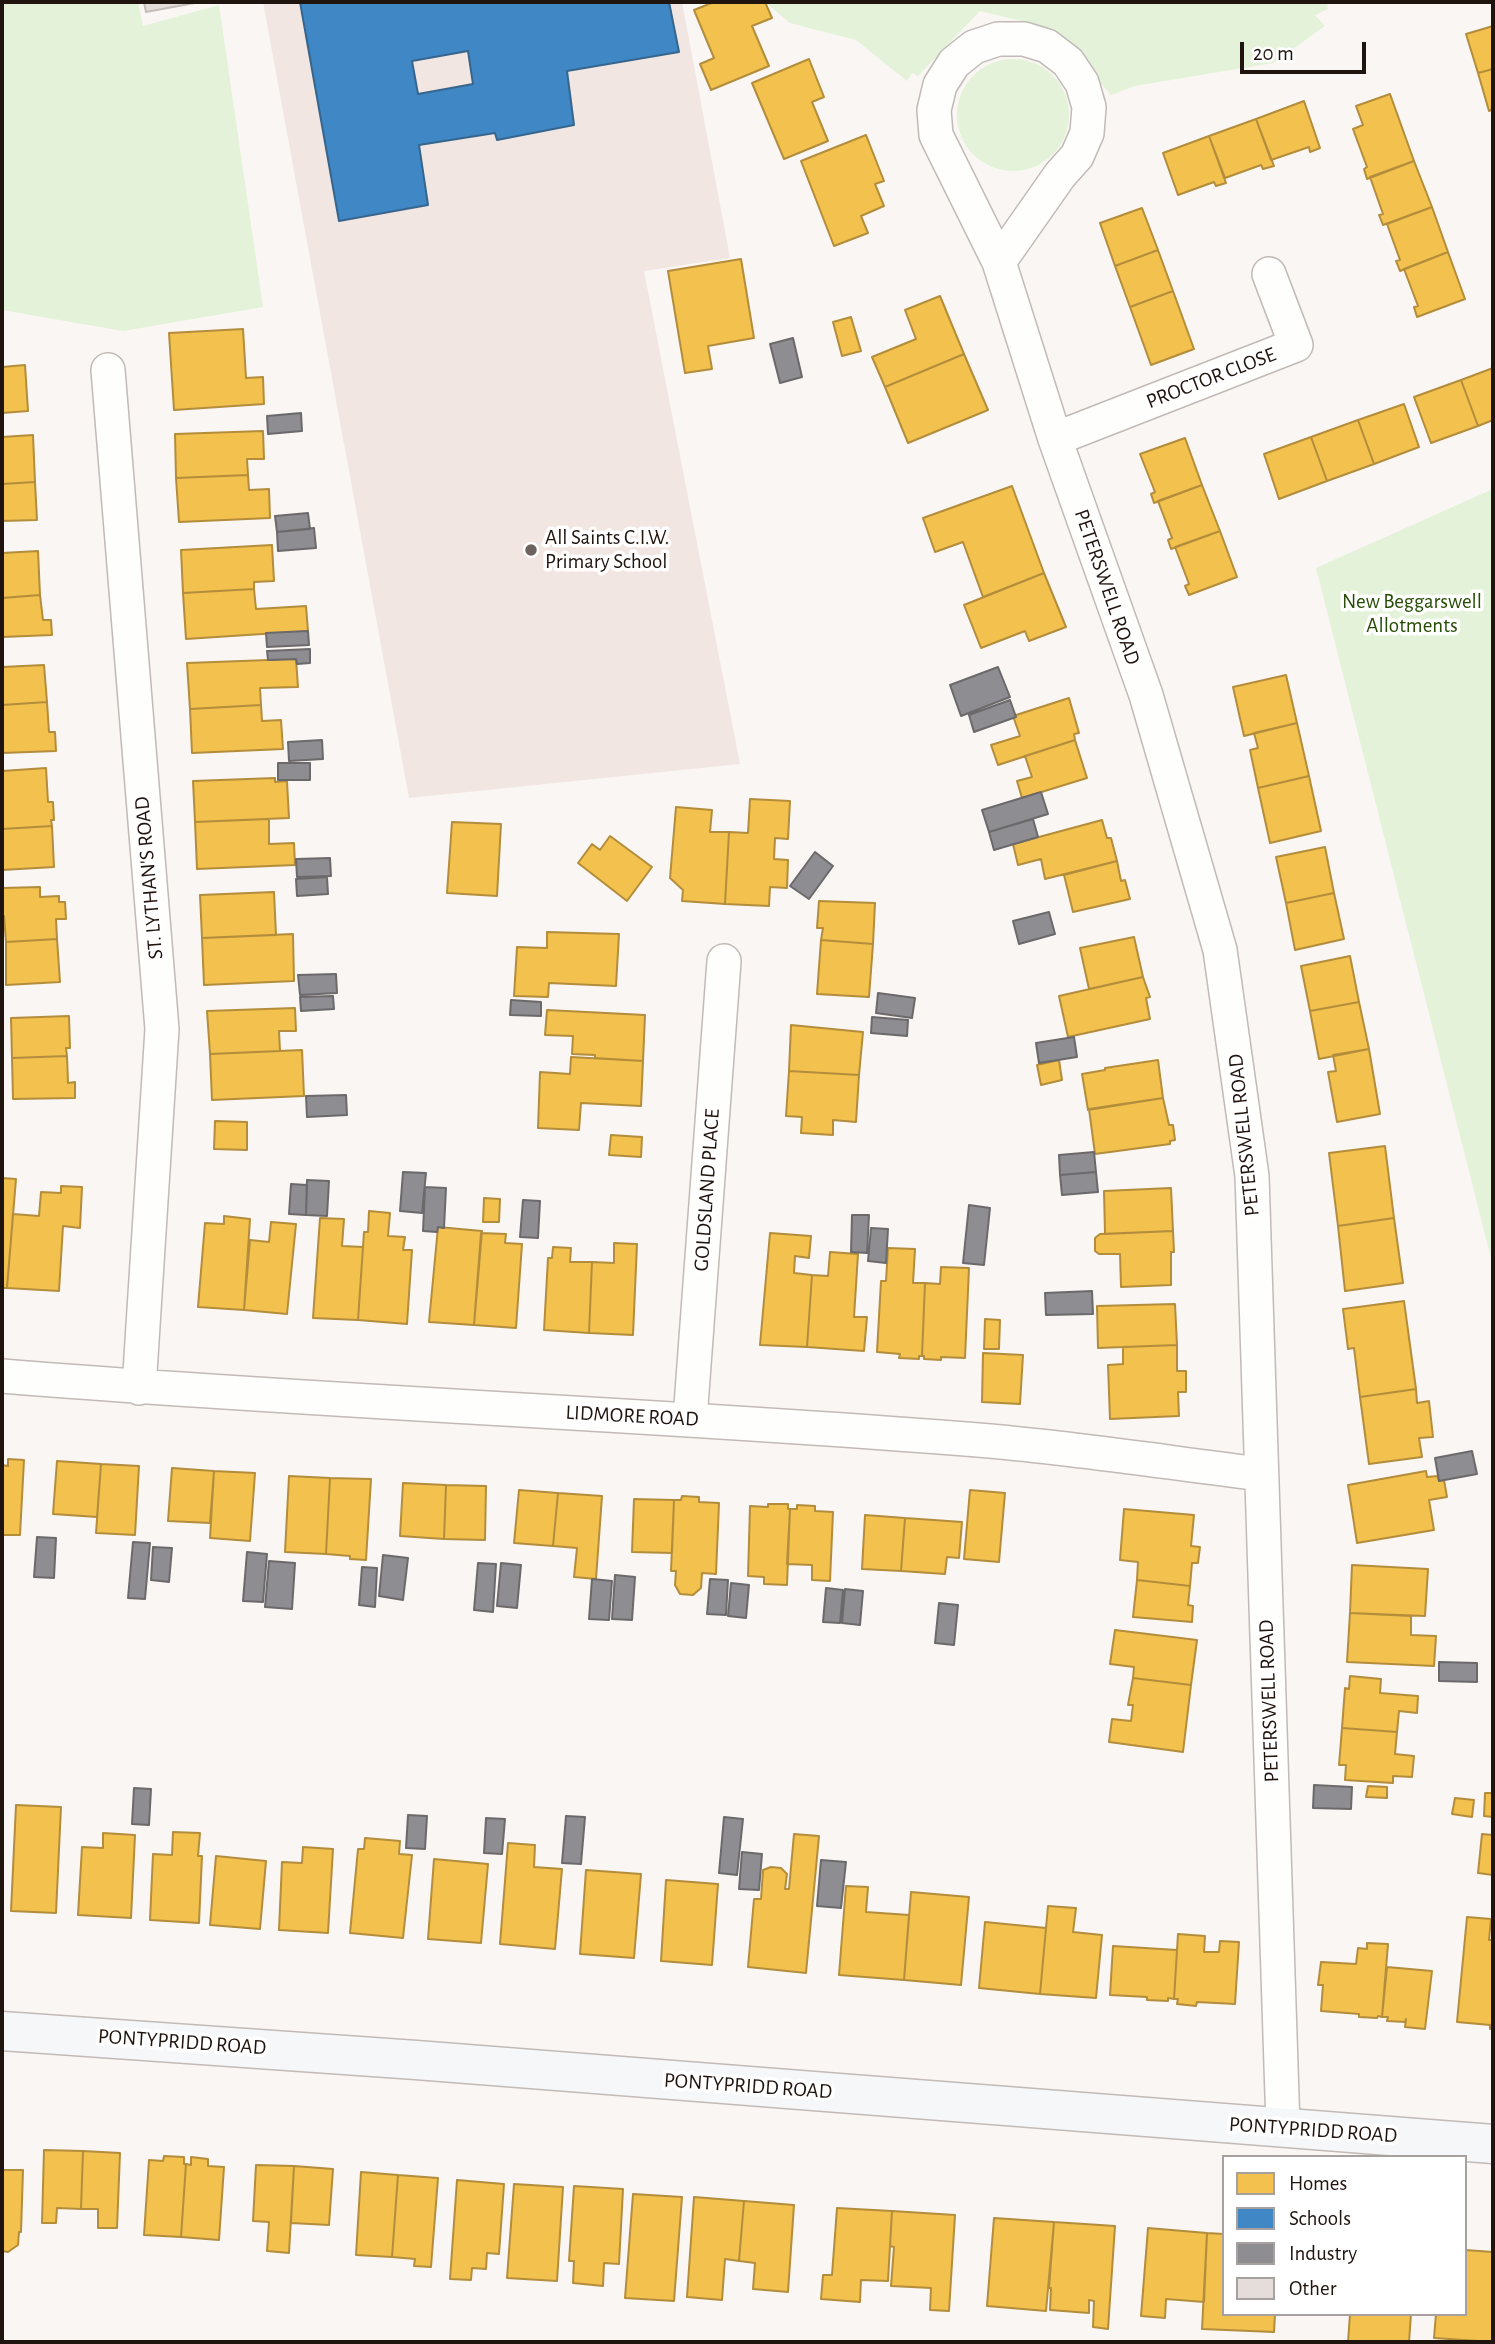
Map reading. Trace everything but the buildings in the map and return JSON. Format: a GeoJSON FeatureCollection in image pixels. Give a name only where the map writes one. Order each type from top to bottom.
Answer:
{"type":"FeatureCollection","features":[{"type":"Feature","properties":{"kind":"main road","name":"PONTYPRIDD ROAD"},"geometry":{"type":"LineString","coordinates":[[2,2031],[333,2053],[1493,2144]]}},
{"type":"Feature","properties":{"kind":"street","name":"PETERSWELL ROAD"},"geometry":{"type":"LineString","coordinates":[[999,262],[1060,175],[1077,156],[1087,133],[1089,107],[1082,83],[1068,62],[1047,46],[1024,39],[998,39],[974,47],[954,63],[940,85],[934,110],[936,135],[999,262],[1055,439],[1146,695],[1220,950],[1252,1176],[1283,2127]]}},
{"type":"Feature","properties":{"kind":"street","name":"PROCTOR CLOSE"},"geometry":{"type":"LineString","coordinates":[[1055,439],[1296,345],[1269,274]]}},
{"type":"Feature","properties":{"kind":"street","name":"ST. LYTHAN'S ROAD"},"geometry":{"type":"LineString","coordinates":[[108,370],[162,1029],[139,1388]]}},
{"type":"Feature","properties":{"kind":"street","name":"GOLDSLAND PLACE"},"geometry":{"type":"LineString","coordinates":[[690,1419],[724,961]]}},
{"type":"Feature","properties":{"kind":"street","name":"LIDMORE ROAD"},"geometry":{"type":"LineString","coordinates":[[2,1376],[139,1388],[690,1419],[995,1441],[1261,1474]]}},
{"type":"Feature","properties":{"kind":"shaded area","name":"All Saints C.I.W. Primary School"},"geometry":{"type":"Polygon","coordinates":[[[263,2],[682,2],[730,258],[644,271],[740,764],[409,798],[263,2]]]}},
{"type":"Feature","properties":{"kind":"green space"},"geometry":{"type":"Polygon","coordinates":[[[2,2],[138,2],[143,26],[219,5],[263,307],[123,331],[2,310],[2,2]]]}},
{"type":"Feature","properties":{"kind":"green space"},"geometry":{"type":"Polygon","coordinates":[[[765,2],[1327,2],[1328,9],[1315,15],[1325,26],[1273,63],[1135,86],[1111,95],[1054,29],[980,11],[918,76],[912,73],[907,81],[856,40],[790,23],[765,2]]]}},
{"type":"Feature","properties":{"kind":"green space"},"geometry":{"type":"Polygon","coordinates":[[[1013,59],[1034,63],[1053,75],[1065,94],[1069,115],[1065,136],[1053,155],[1034,167],[1013,171],[992,167],[973,155],[961,136],[957,115],[961,94],[973,75],[992,63],[1013,59]]]}},
{"type":"Feature","properties":{"kind":"green space","name":"New Beggarswell Allotments"},"geometry":{"type":"Polygon","coordinates":[[[1493,489],[1493,1266],[1316,568],[1493,489]]]}},
{"type":"Feature","properties":{"kind":"place","name":"All Saints C.I.W. Primary School"},"geometry":{"type":"Point","coordinates":[531,550]}}]}
